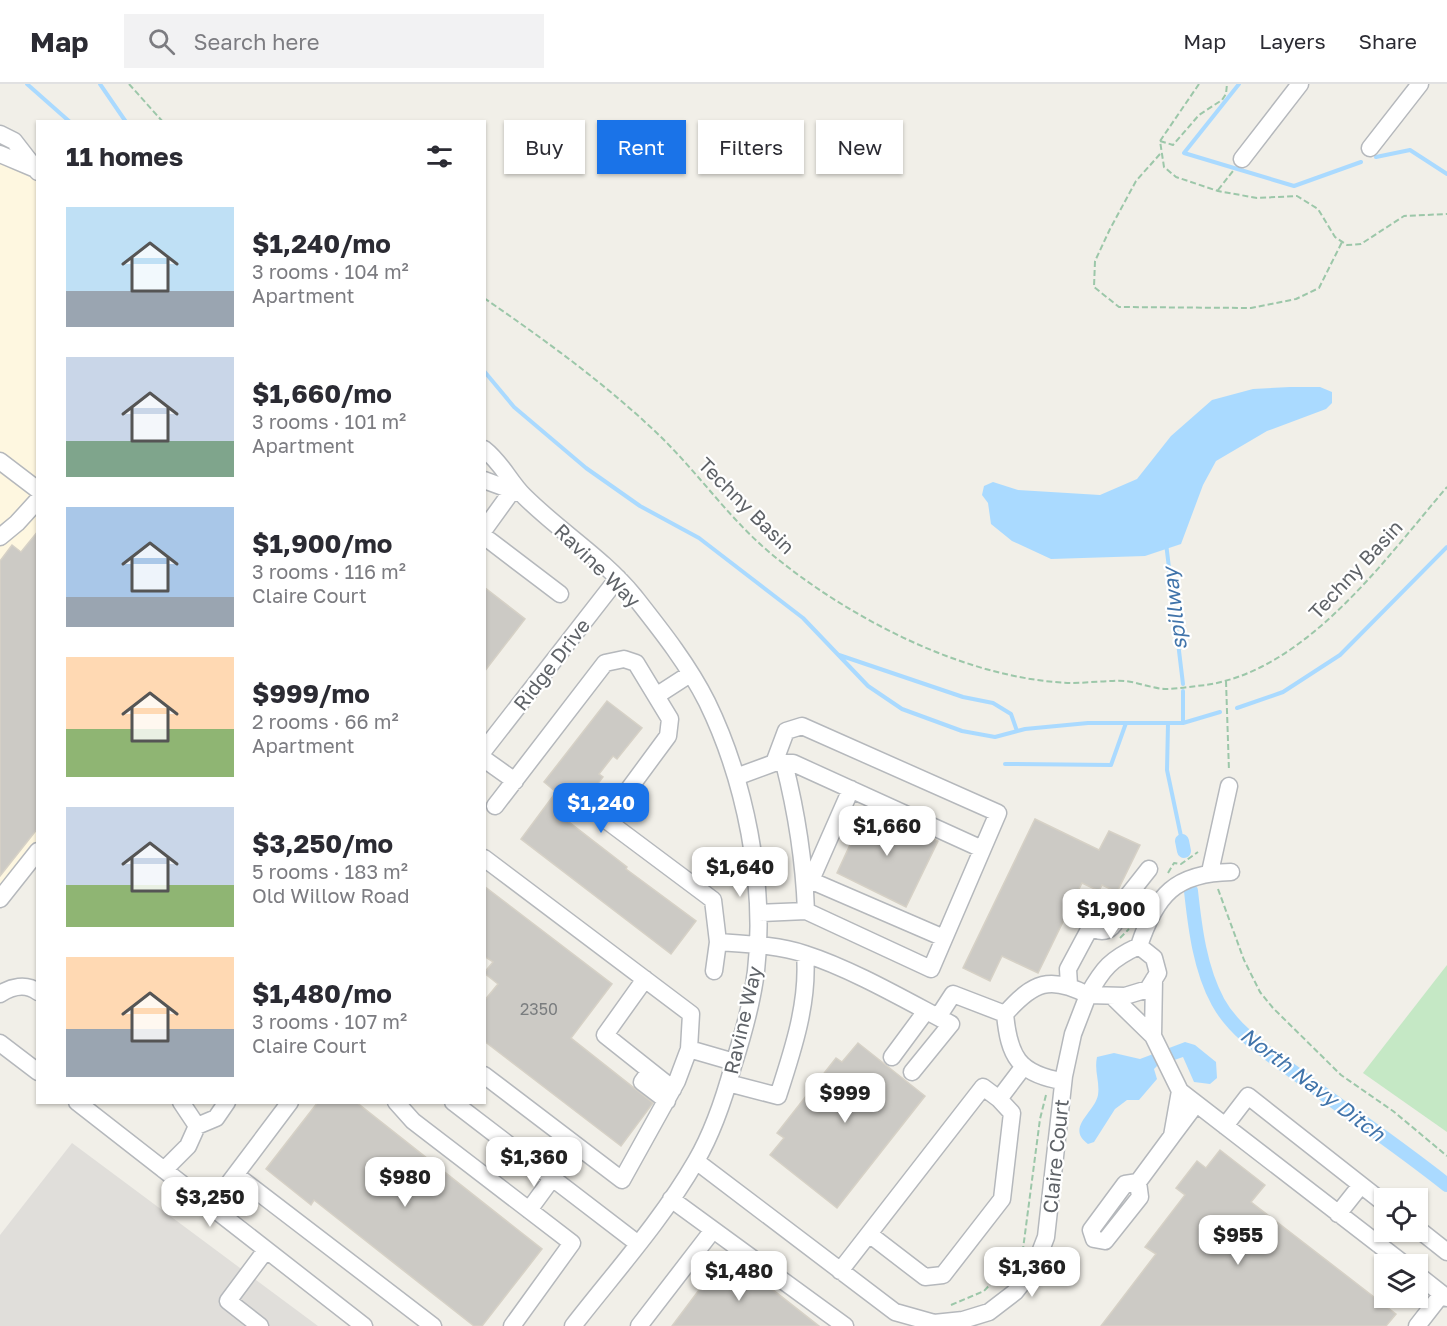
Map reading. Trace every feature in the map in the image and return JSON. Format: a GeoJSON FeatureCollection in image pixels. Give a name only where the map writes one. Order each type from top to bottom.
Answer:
{"type":"FeatureCollection","features":[{"type":"Feature","properties":{"kind":"street"},"geometry":{"type":"LineString","coordinates":[[1242,159],[1300,84]]}},
{"type":"Feature","properties":{"kind":"street"},"geometry":{"type":"LineString","coordinates":[[1370,148],[1420,84]]}},
{"type":"Feature","properties":{"kind":"street"},"geometry":{"type":"LineString","coordinates":[[0,134],[14,141],[36,170]]}},
{"type":"Feature","properties":{"kind":"street"},"geometry":{"type":"LineString","coordinates":[[0,154],[36,170]]}},
{"type":"Feature","properties":{"kind":"street","name":"Ravine Way"},"geometry":{"type":"LineString","coordinates":[[486,451],[498,460],[517,493]]}},
{"type":"Feature","properties":{"kind":"street"},"geometry":{"type":"LineString","coordinates":[[0,461],[36,488]]}},
{"type":"Feature","properties":{"kind":"street","name":"Ravine Way"},"geometry":{"type":"LineString","coordinates":[[486,481],[517,493],[618,578],[650,617],[690,674],[706,701],[736,777],[753,862],[759,914],[751,1001],[728,1083],[696,1161],[671,1199],[573,1326]]}},
{"type":"Feature","properties":{"kind":"street"},"geometry":{"type":"LineString","coordinates":[[517,493],[486,534],[560,594]]}},
{"type":"Feature","properties":{"kind":"street"},"geometry":{"type":"LineString","coordinates":[[0,537],[36,502]]}},
{"type":"Feature","properties":{"kind":"street","name":"Ridge Drive"},"geometry":{"type":"LineString","coordinates":[[486,747],[618,578]]}},
{"type":"Feature","properties":{"kind":"street"},"geometry":{"type":"LineString","coordinates":[[495,806],[605,663],[624,659],[636,663],[670,719],[668,736],[606,820],[713,900],[718,942],[714,971]]}},
{"type":"Feature","properties":{"kind":"street"},"geometry":{"type":"LineString","coordinates":[[656,696],[690,674]]}},
{"type":"Feature","properties":{"kind":"street"},"geometry":{"type":"LineString","coordinates":[[759,914],[806,911],[931,969],[998,813],[802,726],[786,731],[779,763],[797,814],[808,879],[806,911]]}},
{"type":"Feature","properties":{"kind":"street"},"geometry":{"type":"LineString","coordinates":[[486,760],[515,781]]}},
{"type":"Feature","properties":{"kind":"street"},"geometry":{"type":"LineString","coordinates":[[736,777],[779,763],[793,763],[982,849]]}},
{"type":"Feature","properties":{"kind":"street"},"geometry":{"type":"LineString","coordinates":[[1210,872],[1229,786]]}},
{"type":"Feature","properties":{"kind":"street"},"geometry":{"type":"LineString","coordinates":[[808,879],[851,789]]}},
{"type":"Feature","properties":{"kind":"street"},"geometry":{"type":"LineString","coordinates":[[0,899],[36,854]]}},
{"type":"Feature","properties":{"kind":"street"},"geometry":{"type":"LineString","coordinates":[[486,860],[692,1014],[689,1049],[670,1095],[622,1180],[486,1077]]}},
{"type":"Feature","properties":{"kind":"street"},"geometry":{"type":"LineString","coordinates":[[1115,912],[1104,903],[1094,905],[1088,917],[1091,926],[1100,931],[1109,929],[1115,922],[1115,912],[1149,869]]}},
{"type":"Feature","properties":{"kind":"street"},"geometry":{"type":"LineString","coordinates":[[1056,1080],[1018,1062],[1008,1044],[1005,1014],[1021,995],[1037,986],[1053,982],[1070,986],[1088,995],[1125,996],[1148,989],[1158,973],[1155,958],[1138,946],[1148,919],[1173,885],[1210,872],[1232,872]]}},
{"type":"Feature","properties":{"kind":"street"},"geometry":{"type":"LineString","coordinates":[[808,879],[944,938]]}},
{"type":"Feature","properties":{"kind":"street"},"geometry":{"type":"LineString","coordinates":[[1070,986],[1068,969],[1091,926]]}},
{"type":"Feature","properties":{"kind":"street"},"geometry":{"type":"LineString","coordinates":[[1109,929],[1120,954]]}},
{"type":"Feature","properties":{"kind":"street"},"geometry":{"type":"LineString","coordinates":[[718,942],[758,944],[805,954],[951,1024],[912,1072]]}},
{"type":"Feature","properties":{"kind":"street","name":"Claire Court"},"geometry":{"type":"LineString","coordinates":[[696,1161],[895,1312],[917,1323],[946,1323],[988,1312],[1015,1292],[1034,1268],[1046,1237],[1056,1080],[1088,995],[1102,969],[1120,954],[1138,946]]}},
{"type":"Feature","properties":{"kind":"street"},"geometry":{"type":"LineString","coordinates":[[728,1083],[778,1096],[794,1048],[807,978],[805,954]]}},
{"type":"Feature","properties":{"kind":"street"},"geometry":{"type":"LineString","coordinates":[[645,979],[605,1035],[650,1071],[642,1082],[670,1095]]}},
{"type":"Feature","properties":{"kind":"street"},"geometry":{"type":"LineString","coordinates":[[1153,1036],[1154,979]]}},
{"type":"Feature","properties":{"kind":"street"},"geometry":{"type":"LineString","coordinates":[[0,994],[11,987],[32,988],[36,991]]}},
{"type":"Feature","properties":{"kind":"street"},"geometry":{"type":"LineString","coordinates":[[892,1057],[953,994],[1005,1014]]}},
{"type":"Feature","properties":{"kind":"street"},"geometry":{"type":"LineString","coordinates":[[1112,996],[1153,1036],[1180,1091],[1391,1254]]}},
{"type":"Feature","properties":{"kind":"street"},"geometry":{"type":"LineString","coordinates":[[0,1043],[36,1070]]}},
{"type":"Feature","properties":{"kind":"street"},"geometry":{"type":"LineString","coordinates":[[689,1049],[735,1062]]}},
{"type":"Feature","properties":{"kind":"street"},"geometry":{"type":"LineString","coordinates":[[999,1099],[1024,1066]]}},
{"type":"Feature","properties":{"kind":"street"},"geometry":{"type":"LineString","coordinates":[[840,1271],[983,1088],[999,1099],[1012,1113],[1002,1199],[943,1275],[925,1277],[869,1234]]}},
{"type":"Feature","properties":{"kind":"street"},"geometry":{"type":"LineString","coordinates":[[1172,1136],[1180,1091]]}},
{"type":"Feature","properties":{"kind":"street"},"geometry":{"type":"LineString","coordinates":[[1225,1126],[1248,1096],[1374,1195]]}},
{"type":"Feature","properties":{"kind":"street"},"geometry":{"type":"LineString","coordinates":[[79,1104],[358,1324]]}},
{"type":"Feature","properties":{"kind":"street"},"geometry":{"type":"LineString","coordinates":[[182,1104],[197,1126]]}},
{"type":"Feature","properties":{"kind":"street"},"geometry":{"type":"LineString","coordinates":[[164,1170],[188,1146],[197,1126],[216,1118],[226,1104]]}},
{"type":"Feature","properties":{"kind":"street"},"geometry":{"type":"LineString","coordinates":[[211,1207],[289,1104]]}},
{"type":"Feature","properties":{"kind":"street"},"geometry":{"type":"LineString","coordinates":[[398,1104],[413,1120],[572,1243],[512,1326]]}},
{"type":"Feature","properties":{"kind":"street"},"geometry":{"type":"LineString","coordinates":[[456,1104],[551,1180],[637,1244]]}},
{"type":"Feature","properties":{"kind":"street"},"geometry":{"type":"LineString","coordinates":[[1138,1182],[1196,1104]]}},
{"type":"Feature","properties":{"kind":"street"},"geometry":{"type":"LineString","coordinates":[[236,1175],[433,1326]]}},
{"type":"Feature","properties":{"kind":"street"},"geometry":{"type":"LineString","coordinates":[[529,1210],[551,1180]]}},
{"type":"Feature","properties":{"kind":"street"},"geometry":{"type":"LineString","coordinates":[[1338,1214],[1361,1185]]}},
{"type":"Feature","properties":{"kind":"street"},"geometry":{"type":"LineString","coordinates":[[671,1199],[845,1326]]}},
{"type":"Feature","properties":{"kind":"street"},"geometry":{"type":"LineString","coordinates":[[639,1326],[713,1230]]}},
{"type":"Feature","properties":{"kind":"street"},"geometry":{"type":"LineString","coordinates":[[1428,1237],[1447,1252]]}},
{"type":"Feature","properties":{"kind":"street"},"geometry":{"type":"LineString","coordinates":[[261,1326],[228,1301],[266,1250]]}},
{"type":"Feature","properties":{"kind":"street"},"geometry":{"type":"LineString","coordinates":[[1417,1326],[1444,1296],[1428,1283]]}},
{"type":"Feature","properties":{"kind":"path"},"geometry":{"type":"LineString","coordinates":[[129,84],[161,120]]}},
{"type":"Feature","properties":{"kind":"path"},"geometry":{"type":"LineString","coordinates":[[1199,84],[1160,141],[1160,154],[1164,167],[1176,177],[1218,190],[1257,198],[1297,196],[1318,209],[1335,237],[1347,245],[1361,244],[1404,216],[1447,213]]}},
{"type":"Feature","properties":{"kind":"path"},"geometry":{"type":"LineString","coordinates":[[1160,141],[1173,145],[1199,115],[1222,100],[1227,84]]}},
{"type":"Feature","properties":{"kind":"path"},"geometry":{"type":"LineString","coordinates":[[1160,154],[1136,181],[1095,261],[1095,287],[1119,307],[1251,309],[1296,299],[1319,288],[1342,242]]}},
{"type":"Feature","properties":{"kind":"path"},"geometry":{"type":"LineString","coordinates":[[1218,190],[1242,159]]}},
{"type":"Feature","properties":{"kind":"path","name":"Techny Basin"},"geometry":{"type":"LineString","coordinates":[[486,298],[526,326],[657,434],[767,550],[821,592],[912,641],[947,656],[1007,674],[1071,683],[1122,680],[1165,689],[1226,681],[1305,640],[1362,585],[1447,487]]}},
{"type":"Feature","properties":{"kind":"path"},"geometry":{"type":"LineString","coordinates":[[1226,681],[1229,786]]}},
{"type":"Feature","properties":{"kind":"path"},"geometry":{"type":"LineString","coordinates":[[1210,872],[1225,903],[1244,960],[1260,992],[1273,1008],[1341,1075],[1393,1111],[1447,1156]]}},
{"type":"Feature","properties":{"kind":"path"},"geometry":{"type":"LineString","coordinates":[[948,1308],[958,1301],[984,1291],[1023,1250],[1040,1119],[1056,1080]]}},
{"type":"Feature","properties":{"kind":"shaded area"},"geometry":{"type":"Polygon","coordinates":[[[0,161],[30,175],[36,180],[36,852],[0,898],[0,161]]]}},
{"type":"Feature","properties":{"kind":"shaded area"},"geometry":{"type":"Polygon","coordinates":[[[72,1143],[318,1326],[0,1326],[0,1235],[72,1143]]]}},
{"type":"Feature","properties":{"kind":"green space"},"geometry":{"type":"Polygon","coordinates":[[[1447,965],[1447,1132],[1363,1073],[1447,965]]]}},
{"type":"Feature","properties":{"kind":"water"},"geometry":{"type":"Polygon","coordinates":[[[1320,387],[1332,392],[1332,403],[1326,409],[1267,431],[1216,461],[1203,485],[1181,544],[1145,556],[1051,559],[1012,541],[991,524],[988,503],[982,495],[984,486],[993,482],[1018,490],[1100,495],[1137,479],[1171,436],[1212,400],[1253,389],[1320,387]]]}},
{"type":"Feature","properties":{"kind":"water"},"geometry":{"type":"Polygon","coordinates":[[[1185,1042],[1195,1045],[1216,1062],[1217,1078],[1210,1084],[1194,1082],[1183,1057],[1157,1066],[1154,1069],[1157,1079],[1139,1100],[1127,1100],[1115,1109],[1094,1142],[1088,1144],[1082,1138],[1079,1132],[1080,1126],[1098,1095],[1097,1057],[1114,1053],[1140,1059],[1185,1042]]]}},
{"type":"Feature","properties":{"kind":"building"},"geometry":{"type":"Polygon","coordinates":[[[36,533],[36,831],[0,876],[0,561],[12,545],[21,552],[36,533]]]}},
{"type":"Feature","properties":{"kind":"building"},"geometry":{"type":"Polygon","coordinates":[[[486,589],[525,619],[486,669],[486,589]]]}},
{"type":"Feature","properties":{"kind":"building"},"geometry":{"type":"Polygon","coordinates":[[[607,701],[642,728],[617,759],[613,756],[599,774],[603,777],[569,822],[627,867],[626,869],[696,921],[671,954],[521,839],[556,792],[544,782],[607,701]]]}},
{"type":"Feature","properties":{"kind":"building"},"geometry":{"type":"Polygon","coordinates":[[[867,808],[938,841],[906,907],[837,873],[867,808]]]}},
{"type":"Feature","properties":{"kind":"building"},"geometry":{"type":"Polygon","coordinates":[[[1035,819],[1099,850],[1109,831],[1140,845],[1117,892],[1102,885],[1099,891],[1082,883],[1038,973],[1002,956],[990,981],[963,968],[1035,819]]]}},
{"type":"Feature","properties":{"kind":"building"},"geometry":{"type":"Polygon","coordinates":[[[486,888],[612,984],[571,1038],[653,1103],[621,1146],[486,1043],[486,999],[498,984],[486,975],[486,971],[493,962],[486,957],[486,888]]]}},
{"type":"Feature","properties":{"kind":"building"},"geometry":{"type":"Polygon","coordinates":[[[858,1043],[925,1096],[837,1208],[770,1155],[784,1138],[777,1133],[836,1058],[842,1062],[858,1043]]]}},
{"type":"Feature","properties":{"kind":"building"},"geometry":{"type":"Polygon","coordinates":[[[316,1104],[359,1104],[542,1249],[482,1326],[474,1326],[314,1200],[311,1205],[266,1169],[316,1104]]]}},
{"type":"Feature","properties":{"kind":"building"},"geometry":{"type":"Polygon","coordinates":[[[1220,1150],[1265,1185],[1251,1202],[1374,1297],[1374,1308],[1388,1308],[1396,1314],[1386,1326],[1101,1326],[1156,1254],[1145,1247],[1185,1195],[1176,1188],[1197,1161],[1206,1168],[1220,1150]]]}},
{"type":"Feature","properties":{"kind":"building"},"geometry":{"type":"Polygon","coordinates":[[[735,1260],[819,1326],[672,1326],[720,1262],[735,1260]]]}},
{"type":"Feature","properties":{"kind":"waterway"},"geometry":{"type":"LineString","coordinates":[[27,84],[68,120]]}},
{"type":"Feature","properties":{"kind":"waterway"},"geometry":{"type":"LineString","coordinates":[[100,84],[125,120]]}},
{"type":"Feature","properties":{"kind":"waterway"},"geometry":{"type":"LineString","coordinates":[[1239,84],[1184,153],[1294,186],[1361,162]]}},
{"type":"Feature","properties":{"kind":"waterway"},"geometry":{"type":"LineString","coordinates":[[1376,157],[1410,150],[1447,174]]}},
{"type":"Feature","properties":{"kind":"waterway"},"geometry":{"type":"LineString","coordinates":[[486,373],[514,407],[586,468],[640,506],[699,538],[803,618],[868,686],[902,709],[962,731],[995,737],[1025,729],[1088,723],[1183,723],[1220,712]]}},
{"type":"Feature","properties":{"kind":"waterway","name":"spillway"},"geometry":{"type":"LineString","coordinates":[[1166,543],[1183,684]]}},
{"type":"Feature","properties":{"kind":"waterway"},"geometry":{"type":"LineString","coordinates":[[1237,708],[1283,692],[1340,655],[1447,547]]}},
{"type":"Feature","properties":{"kind":"waterway"},"geometry":{"type":"LineString","coordinates":[[839,655],[963,697],[993,703],[1011,714],[1017,731]]}},
{"type":"Feature","properties":{"kind":"waterway"},"geometry":{"type":"LineString","coordinates":[[1183,691],[1183,723]]}},
{"type":"Feature","properties":{"kind":"waterway"},"geometry":{"type":"LineString","coordinates":[[1005,764],[1111,765],[1126,723]]}},
{"type":"Feature","properties":{"kind":"waterway","name":"North Navy Ditch"},"geometry":{"type":"LineString","coordinates":[[1168,724],[1167,770],[1182,841]]}},
{"type":"Feature","properties":{"kind":"waterway","name":"North Navy Ditch"},"geometry":{"type":"LineString","coordinates":[[1182,841],[1184,851]]}},
{"type":"Feature","properties":{"kind":"waterway","name":"North Navy Ditch"},"geometry":{"type":"LineString","coordinates":[[1191,891],[1197,934],[1207,976],[1218,1002],[1233,1023],[1263,1050],[1447,1185]]}}]}
